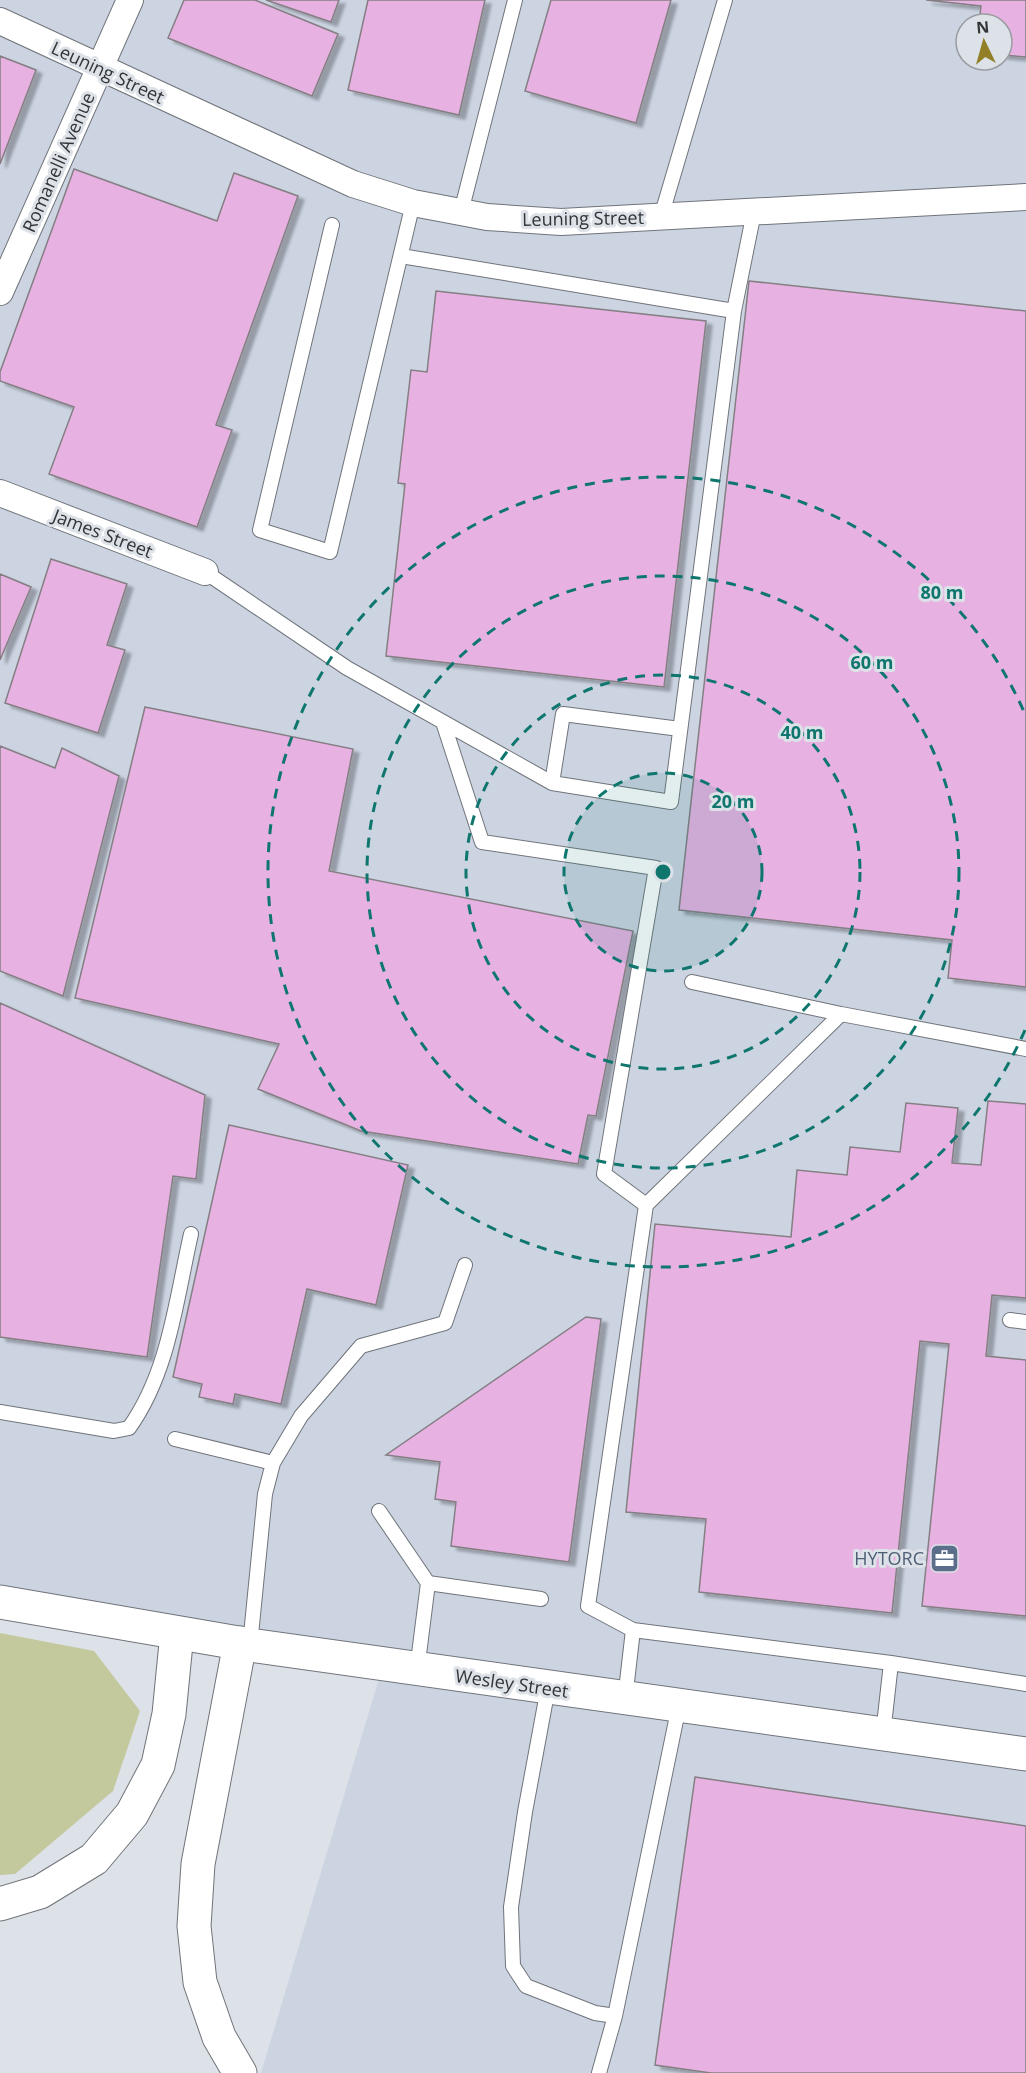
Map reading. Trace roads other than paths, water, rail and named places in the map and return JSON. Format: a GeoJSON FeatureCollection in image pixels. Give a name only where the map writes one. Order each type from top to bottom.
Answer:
{"type":"FeatureCollection","features":[{"type":"Feature","properties":{"kind":"main road","name":"Wesley Street"},"geometry":{"type":"LineString","coordinates":[[0,1602],[177,1633],[417,1670],[1026,1754]]}},
{"type":"Feature","properties":{"kind":"main road"},"geometry":{"type":"LineString","coordinates":[[0,1904],[40,1892],[94,1859],[132,1814],[158,1765],[169,1714],[177,1633]]}},
{"type":"Feature","properties":{"kind":"main road"},"geometry":{"type":"LineString","coordinates":[[240,2073],[219,2037],[200,1982],[194,1926],[198,1864],[245,1644]]}},
{"type":"Feature","properties":{"kind":"street","name":"Romanelli Avenue"},"geometry":{"type":"LineString","coordinates":[[0,292],[130,0]]}},
{"type":"Feature","properties":{"kind":"street","name":"Leuning Street"},"geometry":{"type":"LineString","coordinates":[[0,21],[352,184],[413,203],[487,217],[561,222],[1026,197]]}},
{"type":"Feature","properties":{"kind":"street","name":"James Street"},"geometry":{"type":"LineString","coordinates":[[0,493],[205,572]]}},
{"type":"Feature","properties":{"kind":"lane"},"geometry":{"type":"LineString","coordinates":[[460,212],[515,0]]}},
{"type":"Feature","properties":{"kind":"lane"},"geometry":{"type":"LineString","coordinates":[[661,217],[725,0]]}},
{"type":"Feature","properties":{"kind":"lane"},"geometry":{"type":"LineString","coordinates":[[332,225],[260,530],[330,552],[413,203]]}},
{"type":"Feature","properties":{"kind":"lane"},"geometry":{"type":"LineString","coordinates":[[205,572],[347,668],[552,783],[671,802],[734,311],[754,212]]}},
{"type":"Feature","properties":{"kind":"lane"},"geometry":{"type":"LineString","coordinates":[[401,256],[734,311]]}},
{"type":"Feature","properties":{"kind":"lane"},"geometry":{"type":"LineString","coordinates":[[552,783],[563,714],[680,729]]}},
{"type":"Feature","properties":{"kind":"lane"},"geometry":{"type":"LineString","coordinates":[[442,722],[482,842],[656,868],[604,1174],[646,1205]]}},
{"type":"Feature","properties":{"kind":"lane"},"geometry":{"type":"LineString","coordinates":[[692,982],[841,1014],[1026,1049]]}},
{"type":"Feature","properties":{"kind":"lane"},"geometry":{"type":"LineString","coordinates":[[841,1014],[646,1205],[588,1606],[633,1630],[891,1663],[1026,1684]]}},
{"type":"Feature","properties":{"kind":"lane"},"geometry":{"type":"LineString","coordinates":[[0,1412],[114,1431],[129,1428],[140,1412],[164,1356],[190,1233]]}},
{"type":"Feature","properties":{"kind":"lane"},"geometry":{"type":"LineString","coordinates":[[245,1644],[265,1494],[273,1463],[301,1416],[361,1346],[446,1323],[465,1265]]}},
{"type":"Feature","properties":{"kind":"lane"},"geometry":{"type":"LineString","coordinates":[[1010,1320],[1026,1322]]}},
{"type":"Feature","properties":{"kind":"lane"},"geometry":{"type":"LineString","coordinates":[[175,1439],[273,1463]]}},
{"type":"Feature","properties":{"kind":"lane"},"geometry":{"type":"LineString","coordinates":[[379,1511],[428,1583],[417,1670]]}},
{"type":"Feature","properties":{"kind":"lane"},"geometry":{"type":"LineString","coordinates":[[428,1583],[541,1599]]}},
{"type":"Feature","properties":{"kind":"lane"},"geometry":{"type":"LineString","coordinates":[[625,1699],[633,1630]]}},
{"type":"Feature","properties":{"kind":"lane"},"geometry":{"type":"LineString","coordinates":[[883,1734],[891,1663]]}},
{"type":"Feature","properties":{"kind":"lane"},"geometry":{"type":"LineString","coordinates":[[548,1688],[511,1907],[513,1966],[526,1986],[595,2013],[615,2016]]}},
{"type":"Feature","properties":{"kind":"lane"},"geometry":{"type":"LineString","coordinates":[[599,2073],[615,2016],[679,1706]]}},
{"type":"Feature","properties":{"kind":"place","name":"HYTORC"},"geometry":{"type":"Point","coordinates":[945,1558]}}]}
